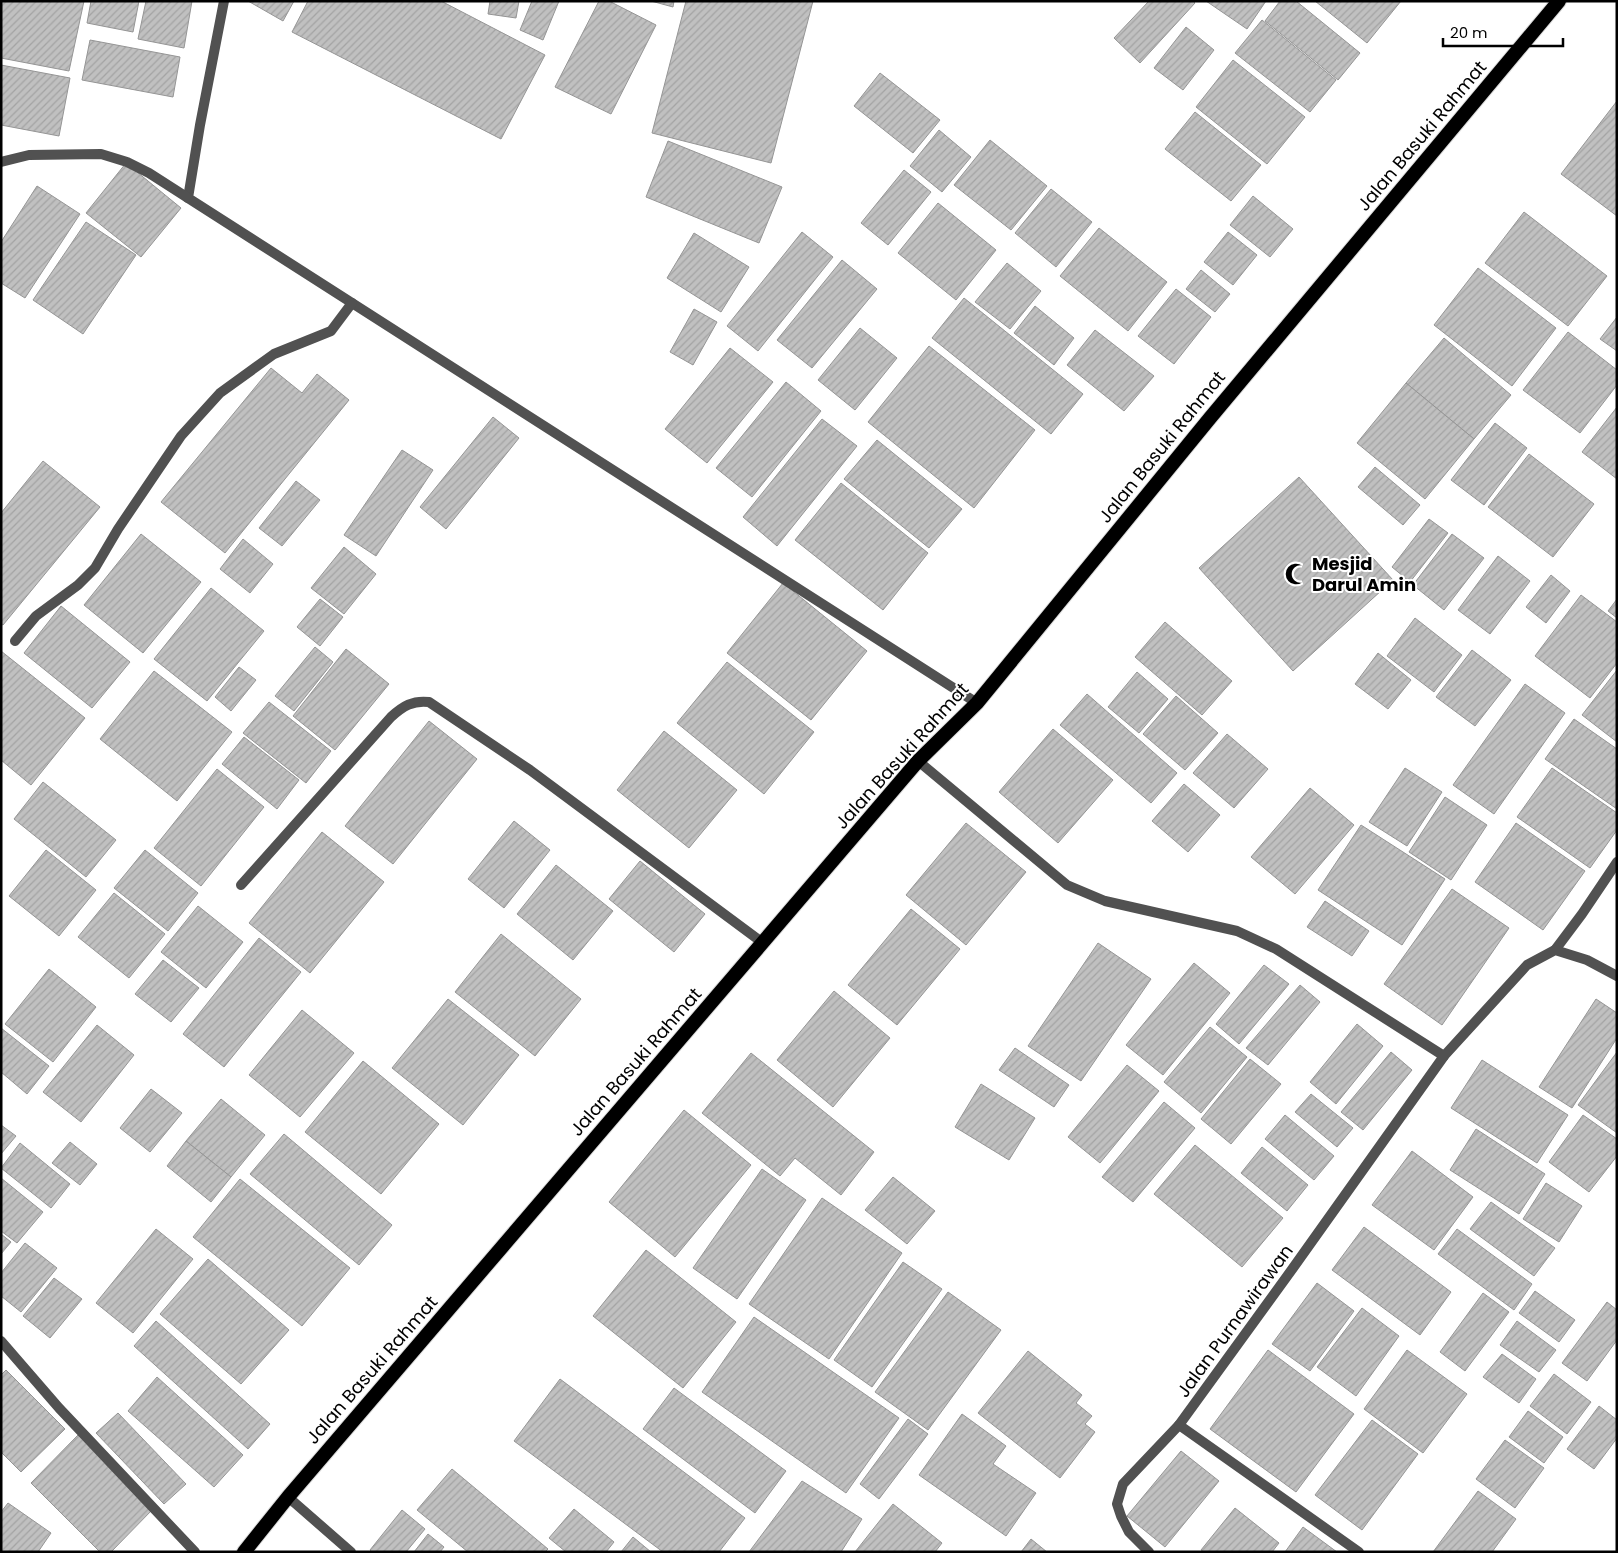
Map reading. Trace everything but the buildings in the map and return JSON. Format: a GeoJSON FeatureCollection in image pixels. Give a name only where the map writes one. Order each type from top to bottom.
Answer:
{"type":"FeatureCollection","features":[{"type":"Feature","properties":{"kind":"highway","name":"Jalan Basuki Rahmat"},"geometry":{"type":"LineString","coordinates":[[244,1552],[288,1497],[918,761],[977,704],[1210,418],[1559,1]]}},
{"type":"Feature","properties":{"kind":"street"},"geometry":{"type":"LineString","coordinates":[[188,198],[224,1]]}},
{"type":"Feature","properties":{"kind":"street"},"geometry":{"type":"LineString","coordinates":[[1,162],[29,155],[100,154],[127,162],[149,174],[977,704]]}},
{"type":"Feature","properties":{"kind":"street"},"geometry":{"type":"LineString","coordinates":[[15,641],[36,616],[78,585],[95,568],[118,529],[181,436],[220,394],[274,354],[331,332],[352,303]]}},
{"type":"Feature","properties":{"kind":"street"},"geometry":{"type":"LineString","coordinates":[[241,885],[391,717],[402,707],[413,702],[430,702],[530,770],[763,943]]}},
{"type":"Feature","properties":{"kind":"street"},"geometry":{"type":"LineString","coordinates":[[918,761],[1067,885],[1105,901],[1238,931],[1276,949],[1444,1056]]}},
{"type":"Feature","properties":{"kind":"street"},"geometry":{"type":"LineString","coordinates":[[1617,862],[1555,950],[1587,960],[1617,976]]}},
{"type":"Feature","properties":{"kind":"street","name":"Jalan Purnawirawan"},"geometry":{"type":"LineString","coordinates":[[1359,1552],[1179,1425],[1444,1056],[1527,965],[1555,950]]}},
{"type":"Feature","properties":{"kind":"street"},"geometry":{"type":"LineString","coordinates":[[1,1341],[59,1408],[196,1552]]}},
{"type":"Feature","properties":{"kind":"street"},"geometry":{"type":"LineString","coordinates":[[1149,1552],[1129,1532],[1117,1504],[1123,1484],[1179,1425]]}},
{"type":"Feature","properties":{"kind":"street"},"geometry":{"type":"LineString","coordinates":[[288,1497],[351,1552]]}},
{"type":"Feature","properties":{"kind":"place","name":"Mesjid Darul Amin"},"geometry":{"type":"Point","coordinates":[1296,574]}}]}
